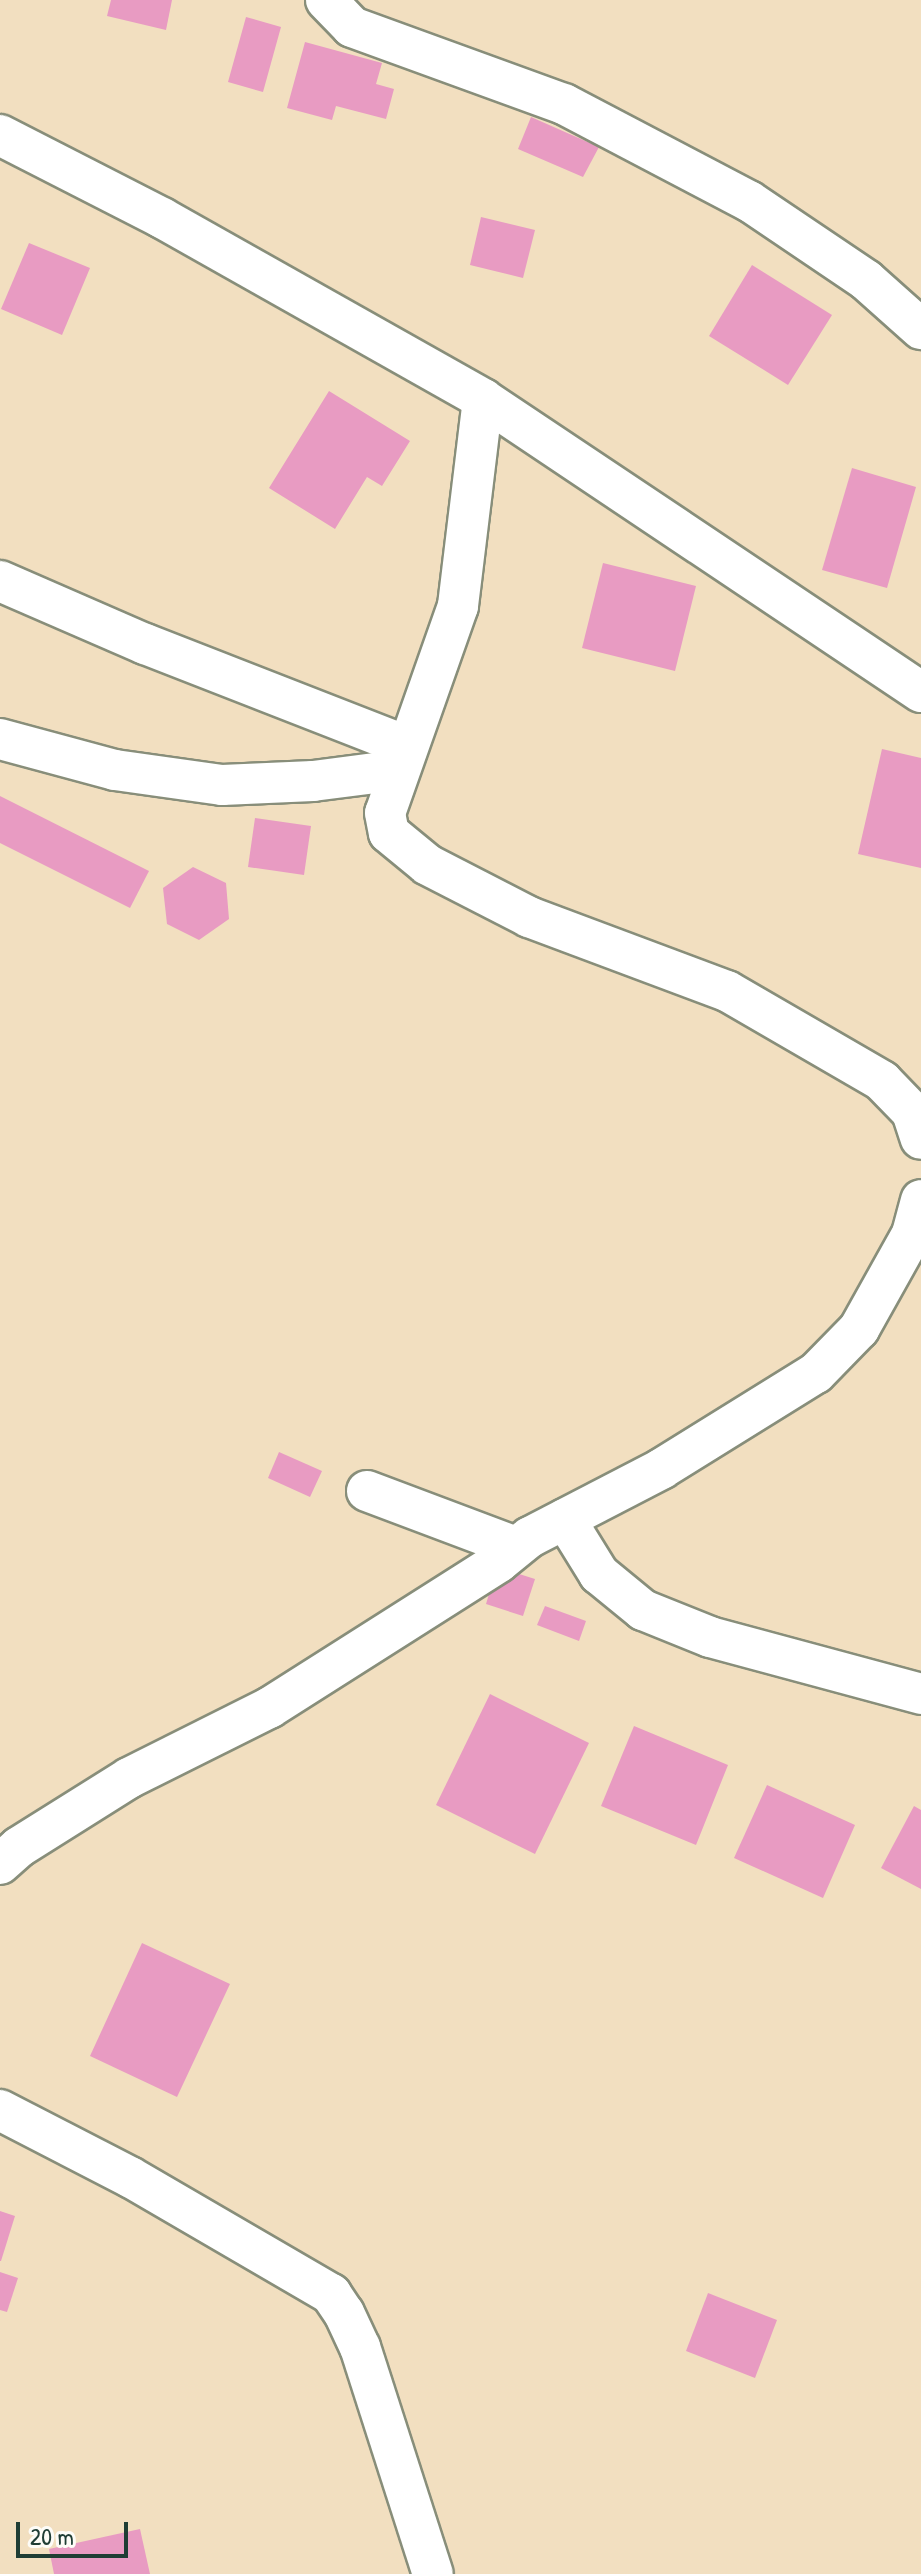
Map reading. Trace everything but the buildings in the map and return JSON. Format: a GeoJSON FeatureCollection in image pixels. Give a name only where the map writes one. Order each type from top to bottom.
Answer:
{"type":"FeatureCollection","features":[{"type":"Feature","properties":{"kind":"street"},"geometry":{"type":"LineString","coordinates":[[326,0],[352,27],[564,104],[749,201],[866,280],[921,329]]}},
{"type":"Feature","properties":{"kind":"street"},"geometry":{"type":"LineString","coordinates":[[0,135],[162,218],[483,399],[921,692]]}},
{"type":"Feature","properties":{"kind":"street"},"geometry":{"type":"LineString","coordinates":[[483,399],[458,606],[447,646],[385,813],[389,833],[428,865],[529,917],[727,991],[882,1081],[912,1112],[921,1139]]}},
{"type":"Feature","properties":{"kind":"street"},"geometry":{"type":"LineString","coordinates":[[0,581],[403,758]]}},
{"type":"Feature","properties":{"kind":"street"},"geometry":{"type":"LineString","coordinates":[[0,739],[115,770],[222,785],[313,781],[403,758]]}},
{"type":"Feature","properties":{"kind":"street"},"geometry":{"type":"LineString","coordinates":[[0,1864],[19,1847],[129,1778],[269,1708],[499,1562],[516,1547],[661,1469],[816,1373],[859,1329],[912,1234],[921,1200]]}},
{"type":"Feature","properties":{"kind":"street"},"geometry":{"type":"LineString","coordinates":[[367,1491],[516,1547]]}},
{"type":"Feature","properties":{"kind":"street"},"geometry":{"type":"LineString","coordinates":[[565,1519],[599,1574],[643,1610],[710,1637],[921,1694]]}},
{"type":"Feature","properties":{"kind":"street"},"geometry":{"type":"LineString","coordinates":[[0,2110],[130,2177],[331,2294],[360,2347],[433,2574]]}}]}
